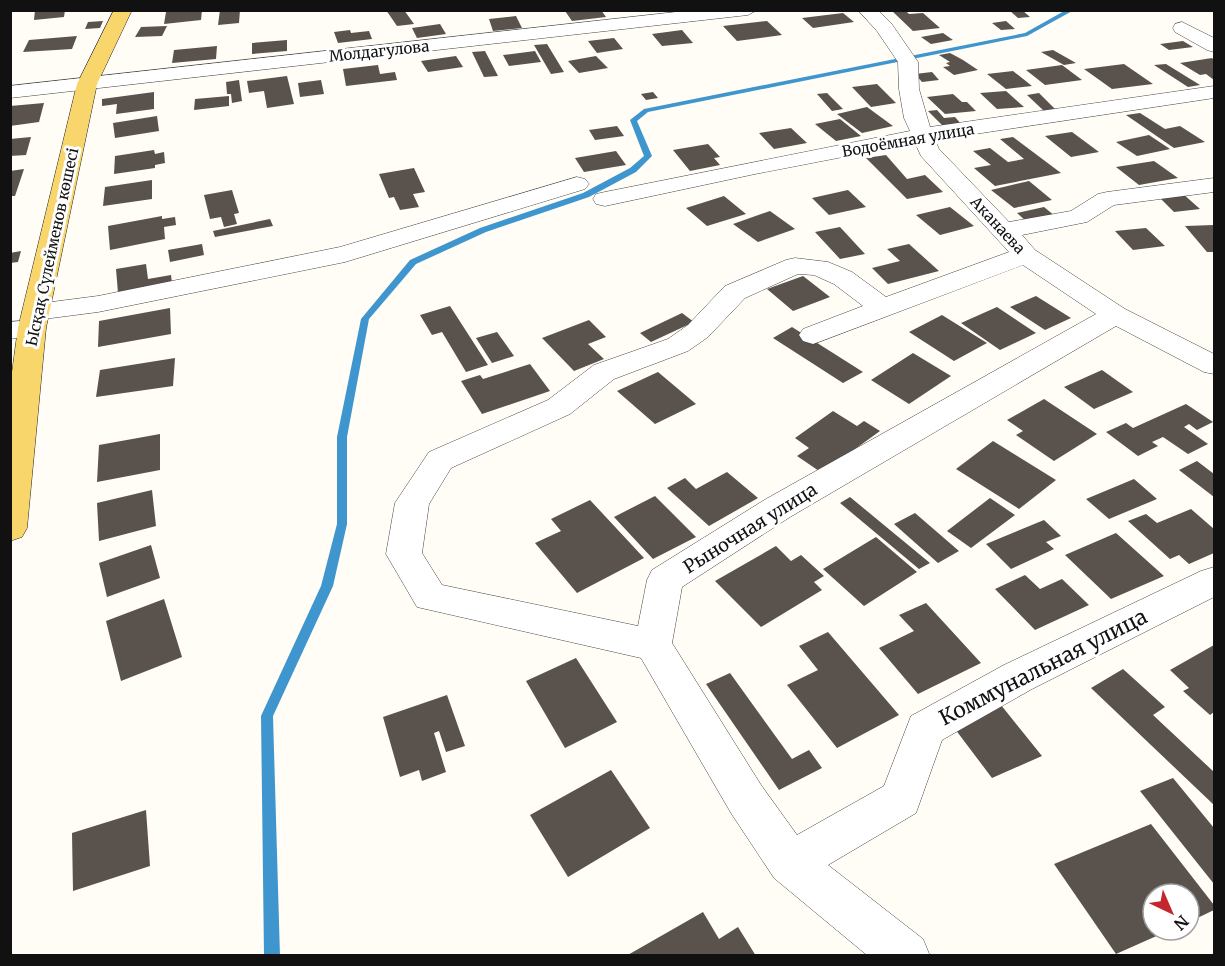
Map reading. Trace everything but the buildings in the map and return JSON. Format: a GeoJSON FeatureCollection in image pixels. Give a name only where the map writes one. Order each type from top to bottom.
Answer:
{"type":"FeatureCollection","features":[{"type":"Feature","properties":{"kind":"main road","name":"Ысқақ Сүлейменов көшесі"},"geometry":{"type":"LineString","coordinates":[[10,528],[26,324],[87,84],[123,10]]}},
{"type":"Feature","properties":{"kind":"street","name":"Молдагулова"},"geometry":{"type":"LineString","coordinates":[[10,92],[748,10]]}},
{"type":"Feature","properties":{"kind":"street","name":"Аканаева"},"geometry":{"type":"LineString","coordinates":[[867,10],[884,27],[906,57],[915,118],[929,151],[1026,255],[1114,315],[1215,365]]}},
{"type":"Feature","properties":{"kind":"street"},"geometry":{"type":"LineString","coordinates":[[1182,28],[1215,46]]}},
{"type":"Feature","properties":{"kind":"street","name":"Водоёмная улица"},"geometry":{"type":"LineString","coordinates":[[604,199],[924,135],[1211,96]]}},
{"type":"Feature","properties":{"kind":"street"},"geometry":{"type":"LineString","coordinates":[[26,324],[98,304],[345,254],[577,184]]}},
{"type":"Feature","properties":{"kind":"street"},"geometry":{"type":"LineString","coordinates":[[1004,231],[1078,217],[1107,199],[1215,185]]}},
{"type":"Feature","properties":{"kind":"street"},"geometry":{"type":"LineString","coordinates":[[813,335],[1026,255]]}},
{"type":"Feature","properties":{"kind":"street"},"geometry":{"type":"LineString","coordinates":[[883,307],[843,278],[819,268],[795,266],[735,291],[698,331],[678,345],[604,372],[559,407],[440,460],[412,503],[405,554],[430,597],[654,645],[746,800],[790,863],[905,955]]}},
{"type":"Feature","properties":{"kind":"street","name":"Рыночная улица"},"geometry":{"type":"LineString","coordinates":[[654,645],[665,580],[778,508],[1114,315]]}},
{"type":"Feature","properties":{"kind":"street","name":"Коммунальная улица"},"geometry":{"type":"LineString","coordinates":[[790,863],[901,799],[925,729],[1018,677],[1215,581]]}},
{"type":"Feature","properties":{"kind":"waterway"},"geometry":{"type":"LineString","coordinates":[[272,956],[267,716],[327,586],[342,524],[342,437],[365,319],[413,262],[483,230],[586,195],[633,170],[648,156],[633,120],[646,110],[1027,34],[1071,10]]}}]}
